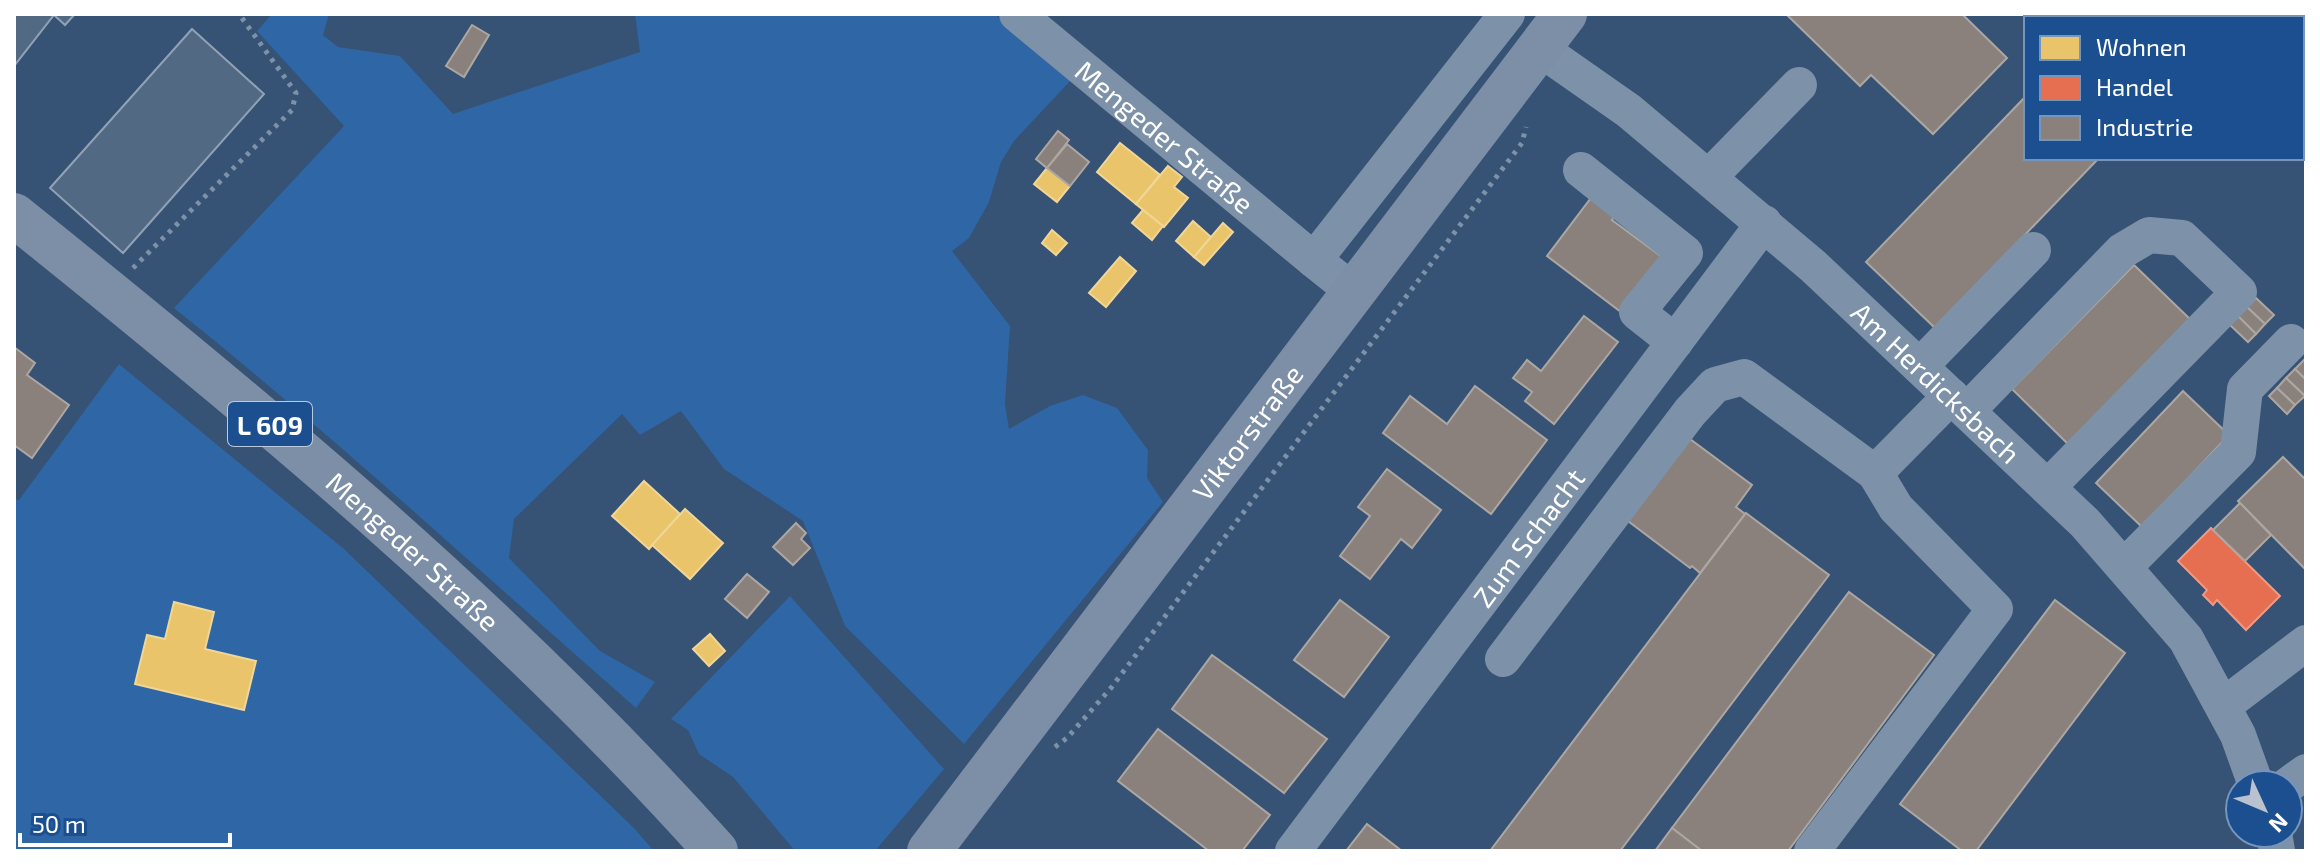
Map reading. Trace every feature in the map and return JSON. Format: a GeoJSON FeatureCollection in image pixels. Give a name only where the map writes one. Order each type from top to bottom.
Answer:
{"type":"FeatureCollection","features":[{"type":"Feature","properties":{"kind":"main road","name":"Viktorstraße"},"geometry":{"type":"LineString","coordinates":[[929,851],[1565,14]]}},
{"type":"Feature","properties":{"kind":"main road","name":"Mengeder Straße"},"geometry":{"type":"LineString","coordinates":[[14,215],[183,350],[400,536],[654,782],[716,851]]}},
{"type":"Feature","properties":{"kind":"street","name":"Mengeder Straße"},"geometry":{"type":"LineString","coordinates":[[1017,14],[1354,292]]}},
{"type":"Feature","properties":{"kind":"street"},"geometry":{"type":"LineString","coordinates":[[1314,260],[1507,14]]}},
{"type":"Feature","properties":{"kind":"street","name":"Am Herdicksbach"},"geometry":{"type":"LineString","coordinates":[[1539,48],[1629,111],[1764,223],[2085,523],[2186,639],[2238,735],[2250,769]]}},
{"type":"Feature","properties":{"kind":"street"},"geometry":{"type":"LineString","coordinates":[[1709,177],[1799,85]]}},
{"type":"Feature","properties":{"kind":"street"},"geometry":{"type":"LineString","coordinates":[[1581,170],[1685,253],[1637,312],[1675,342]]}},
{"type":"Feature","properties":{"kind":"street","name":"Zum Schacht"},"geometry":{"type":"LineString","coordinates":[[1293,851],[1764,223]]}},
{"type":"Feature","properties":{"kind":"street"},"geometry":{"type":"LineString","coordinates":[[1875,473],[1959,403],[2122,251],[2149,235],[2182,238],[2239,292],[2048,487]]}},
{"type":"Feature","properties":{"kind":"street"},"geometry":{"type":"LineString","coordinates":[[1920,366],[2033,250]]}},
{"type":"Feature","properties":{"kind":"street"},"geometry":{"type":"LineString","coordinates":[[2124,567],[2238,452],[2245,389],[2291,342]]}},
{"type":"Feature","properties":{"kind":"street"},"geometry":{"type":"LineString","coordinates":[[1503,659],[1690,412],[1715,385],[1744,377],[1875,473],[1896,508],[1995,609],[1812,851]]}},
{"type":"Feature","properties":{"kind":"street"},"geometry":{"type":"LineString","coordinates":[[2223,706],[2306,643]]}},
{"type":"Feature","properties":{"kind":"path"},"geometry":{"type":"LineString","coordinates":[[109,291],[292,110],[296,93],[239,14]]}},
{"type":"Feature","properties":{"kind":"path"},"geometry":{"type":"LineString","coordinates":[[1044,756],[1067,738],[1111,688],[1522,143],[1527,127],[1497,104]]}},
{"type":"Feature","properties":{"kind":"shaded area"},"geometry":{"type":"Polygon","coordinates":[[[272,14],[329,14],[323,35],[338,47],[400,56],[453,114],[640,52],[635,14],[994,14],[1073,78],[1014,141],[1001,162],[989,202],[969,238],[952,251],[1010,326],[1005,404],[1009,429],[1050,406],[1083,395],[1117,408],[1148,450],[1147,478],[1163,502],[964,744],[845,626],[803,521],[724,469],[681,411],[640,435],[622,414],[514,519],[509,558],[600,651],[655,682],[636,708],[349,455],[174,308],[344,126],[257,31],[272,14]]]}},
{"type":"Feature","properties":{"kind":"shaded area"},"geometry":{"type":"Polygon","coordinates":[[[2182,14],[2306,14],[2306,138],[2304,16],[2182,14]]]}},
{"type":"Feature","properties":{"kind":"shaded area"},"geometry":{"type":"Polygon","coordinates":[[[119,364],[344,549],[634,828],[654,851],[14,851],[14,499],[19,500],[119,364]]]}},
{"type":"Feature","properties":{"kind":"shaded area"},"geometry":{"type":"Polygon","coordinates":[[[790,596],[944,769],[875,851],[795,851],[733,777],[699,754],[688,730],[671,719],[790,596]]]}},
{"type":"Feature","properties":{"kind":"building: Wohnen"},"geometry":{"type":"Polygon","coordinates":[[[1120,143],[1160,175],[1136,204],[1097,172],[1120,143]]]}},
{"type":"Feature","properties":{"kind":"building: Wohnen"},"geometry":{"type":"Polygon","coordinates":[[[1168,166],[1182,177],[1174,187],[1188,198],[1164,227],[1136,204],[1168,166]]]}},
{"type":"Feature","properties":{"kind":"building: Wohnen"},"geometry":{"type":"Polygon","coordinates":[[[1047,168],[1070,186],[1057,202],[1034,184],[1047,168]]]}},
{"type":"Feature","properties":{"kind":"building: Wohnen"},"geometry":{"type":"Polygon","coordinates":[[[1143,210],[1163,226],[1152,240],[1132,223],[1143,210]]]}},
{"type":"Feature","properties":{"kind":"building: Wohnen"},"geometry":{"type":"Polygon","coordinates":[[[1193,221],[1211,237],[1194,257],[1176,241],[1193,221]]]}},
{"type":"Feature","properties":{"kind":"building: Wohnen"},"geometry":{"type":"Polygon","coordinates":[[[1223,223],[1233,232],[1204,265],[1194,257],[1223,223]]]}},
{"type":"Feature","properties":{"kind":"building: Wohnen"},"geometry":{"type":"Polygon","coordinates":[[[1052,230],[1067,243],[1056,255],[1042,243],[1052,230]]]}},
{"type":"Feature","properties":{"kind":"building: Wohnen"},"geometry":{"type":"Polygon","coordinates":[[[1120,257],[1136,271],[1106,307],[1089,293],[1120,257]]]}},
{"type":"Feature","properties":{"kind":"building: Wohnen"},"geometry":{"type":"Polygon","coordinates":[[[644,481],[680,514],[649,549],[612,516],[644,481]]]}},
{"type":"Feature","properties":{"kind":"building: Wohnen"},"geometry":{"type":"Polygon","coordinates":[[[685,509],[723,543],[690,579],[652,545],[685,509]]]}},
{"type":"Feature","properties":{"kind":"building: Wohnen"},"geometry":{"type":"Polygon","coordinates":[[[174,602],[214,612],[205,649],[256,661],[244,710],[135,684],[147,635],[165,639],[174,602]]]}},
{"type":"Feature","properties":{"kind":"building: Wohnen"},"geometry":{"type":"Polygon","coordinates":[[[710,634],[725,651],[709,666],[693,649],[710,634]]]}},
{"type":"Feature","properties":{"kind":"building: Handel"},"geometry":{"type":"Polygon","coordinates":[[[2211,528],[2280,596],[2246,630],[2217,600],[2213,605],[2203,595],[2207,590],[2178,561],[2211,528]]]}},
{"type":"Feature","properties":{"kind":"building: Industrie"},"geometry":{"type":"Polygon","coordinates":[[[1786,14],[1962,14],[2007,58],[1933,134],[1871,75],[1860,86],[1786,14]]]}},
{"type":"Feature","properties":{"kind":"building: Industrie"},"geometry":{"type":"Polygon","coordinates":[[[472,25],[489,35],[464,77],[446,66],[472,25]]]}},
{"type":"Feature","properties":{"kind":"building: Industrie"},"geometry":{"type":"Polygon","coordinates":[[[2024,98],[2024,160],[2097,160],[1935,328],[1866,262],[2024,98]]]}},
{"type":"Feature","properties":{"kind":"building: Industrie"},"geometry":{"type":"Polygon","coordinates":[[[1058,131],[1069,140],[1047,168],[1036,159],[1058,131]]]}},
{"type":"Feature","properties":{"kind":"building: Industrie"},"geometry":{"type":"Polygon","coordinates":[[[1067,144],[1089,162],[1070,186],[1047,168],[1067,144]]]}},
{"type":"Feature","properties":{"kind":"building: Industrie"},"geometry":{"type":"Polygon","coordinates":[[[1597,190],[1621,208],[1612,220],[1662,257],[1621,312],[1547,256],[1597,190]]]}},
{"type":"Feature","properties":{"kind":"building: Industrie"},"geometry":{"type":"Polygon","coordinates":[[[2134,265],[2192,321],[2070,446],[2012,389],[2134,265]]]}},
{"type":"Feature","properties":{"kind":"building: Industrie"},"geometry":{"type":"Polygon","coordinates":[[[2256,298],[2274,315],[2265,324],[2247,307],[2256,298]]]}},
{"type":"Feature","properties":{"kind":"building: Industrie"},"geometry":{"type":"Polygon","coordinates":[[[2247,307],[2265,324],[2256,334],[2238,316],[2247,307]]]}},
{"type":"Feature","properties":{"kind":"building: Industrie"},"geometry":{"type":"Polygon","coordinates":[[[1584,316],[1618,342],[1554,424],[1525,401],[1532,392],[1513,378],[1527,360],[1541,371],[1584,316]]]}},
{"type":"Feature","properties":{"kind":"building: Industrie"},"geometry":{"type":"Polygon","coordinates":[[[2238,316],[2256,334],[2248,342],[2230,325],[2238,316]]]}},
{"type":"Feature","properties":{"kind":"building: Industrie"},"geometry":{"type":"Polygon","coordinates":[[[14,347],[35,363],[27,375],[69,405],[32,458],[14,445],[14,347]]]}},
{"type":"Feature","properties":{"kind":"building: Industrie"},"geometry":{"type":"Polygon","coordinates":[[[2304,360],[2306,362],[2306,380],[2295,369],[2304,360]]]}},
{"type":"Feature","properties":{"kind":"building: Industrie"},"geometry":{"type":"Polygon","coordinates":[[[2295,369],[2306,380],[2305,396],[2286,378],[2295,369]]]}},
{"type":"Feature","properties":{"kind":"building: Industrie"},"geometry":{"type":"Polygon","coordinates":[[[2286,378],[2305,396],[2295,405],[2277,388],[2286,378]]]}},
{"type":"Feature","properties":{"kind":"building: Industrie"},"geometry":{"type":"Polygon","coordinates":[[[1475,386],[1547,440],[1491,514],[1383,433],[1410,396],[1447,424],[1475,386]]]}},
{"type":"Feature","properties":{"kind":"building: Industrie"},"geometry":{"type":"Polygon","coordinates":[[[2277,388],[2295,405],[2287,414],[2269,396],[2277,388]]]}},
{"type":"Feature","properties":{"kind":"building: Industrie"},"geometry":{"type":"Polygon","coordinates":[[[2183,391],[2229,435],[2142,527],[2096,483],[2183,391]]]}},
{"type":"Feature","properties":{"kind":"building: Industrie"},"geometry":{"type":"Polygon","coordinates":[[[1690,439],[1752,485],[1736,507],[1745,514],[1700,573],[1628,521],[1690,439]]]}},
{"type":"Feature","properties":{"kind":"building: Industrie"},"geometry":{"type":"Polygon","coordinates":[[[2283,457],[2306,480],[2306,570],[2238,501],[2283,457]]]}},
{"type":"Feature","properties":{"kind":"building: Industrie"},"geometry":{"type":"Polygon","coordinates":[[[1387,469],[1441,510],[1412,548],[1401,539],[1370,579],[1340,556],[1370,516],[1358,507],[1387,469]]]}},
{"type":"Feature","properties":{"kind":"building: Industrie"},"geometry":{"type":"Polygon","coordinates":[[[2240,503],[2271,535],[2245,561],[2213,530],[2240,503]]]}},
{"type":"Feature","properties":{"kind":"building: Industrie"},"geometry":{"type":"Polygon","coordinates":[[[1746,513],[1829,575],[1620,851],[1490,851],[1746,513]]]}},
{"type":"Feature","properties":{"kind":"building: Industrie"},"geometry":{"type":"Polygon","coordinates":[[[796,523],[806,533],[801,539],[810,548],[793,565],[773,547],[796,523]]]}},
{"type":"Feature","properties":{"kind":"building: Industrie"},"geometry":{"type":"Polygon","coordinates":[[[747,574],[769,592],[747,618],[725,599],[747,574]]]}},
{"type":"Feature","properties":{"kind":"building: Industrie"},"geometry":{"type":"Polygon","coordinates":[[[1849,592],[1934,655],[1788,851],[1702,851],[1672,828],[1849,592]]]}},
{"type":"Feature","properties":{"kind":"building: Industrie"},"geometry":{"type":"Polygon","coordinates":[[[1340,600],[1389,637],[1344,697],[1294,660],[1340,600]]]}},
{"type":"Feature","properties":{"kind":"building: Industrie"},"geometry":{"type":"Polygon","coordinates":[[[2055,600],[2125,653],[1976,851],[1962,851],[1900,804],[2055,600]]]}},
{"type":"Feature","properties":{"kind":"building: Industrie"},"geometry":{"type":"Polygon","coordinates":[[[1212,655],[1327,739],[1284,793],[1172,709],[1212,655]]]}},
{"type":"Feature","properties":{"kind":"building: Industrie"},"geometry":{"type":"Polygon","coordinates":[[[1158,729],[1270,815],[1242,851],[1209,851],[1118,781],[1158,729]]]}},
{"type":"Feature","properties":{"kind":"building: Industrie"},"geometry":{"type":"Polygon","coordinates":[[[1367,824],[1402,851],[1346,851],[1367,824]]]}},
{"type":"Feature","properties":{"kind":"building: Industrie"},"geometry":{"type":"Polygon","coordinates":[[[1672,828],[1702,851],[1655,851],[1672,828]]]}},
{"type":"Feature","properties":{"kind":"building: Sonstige"},"geometry":{"type":"Polygon","coordinates":[[[14,14],[75,14],[65,25],[54,15],[14,66],[14,14]]]}},
{"type":"Feature","properties":{"kind":"building: Sonstige"},"geometry":{"type":"Polygon","coordinates":[[[192,29],[264,94],[123,253],[50,188],[192,29]]]}}]}
